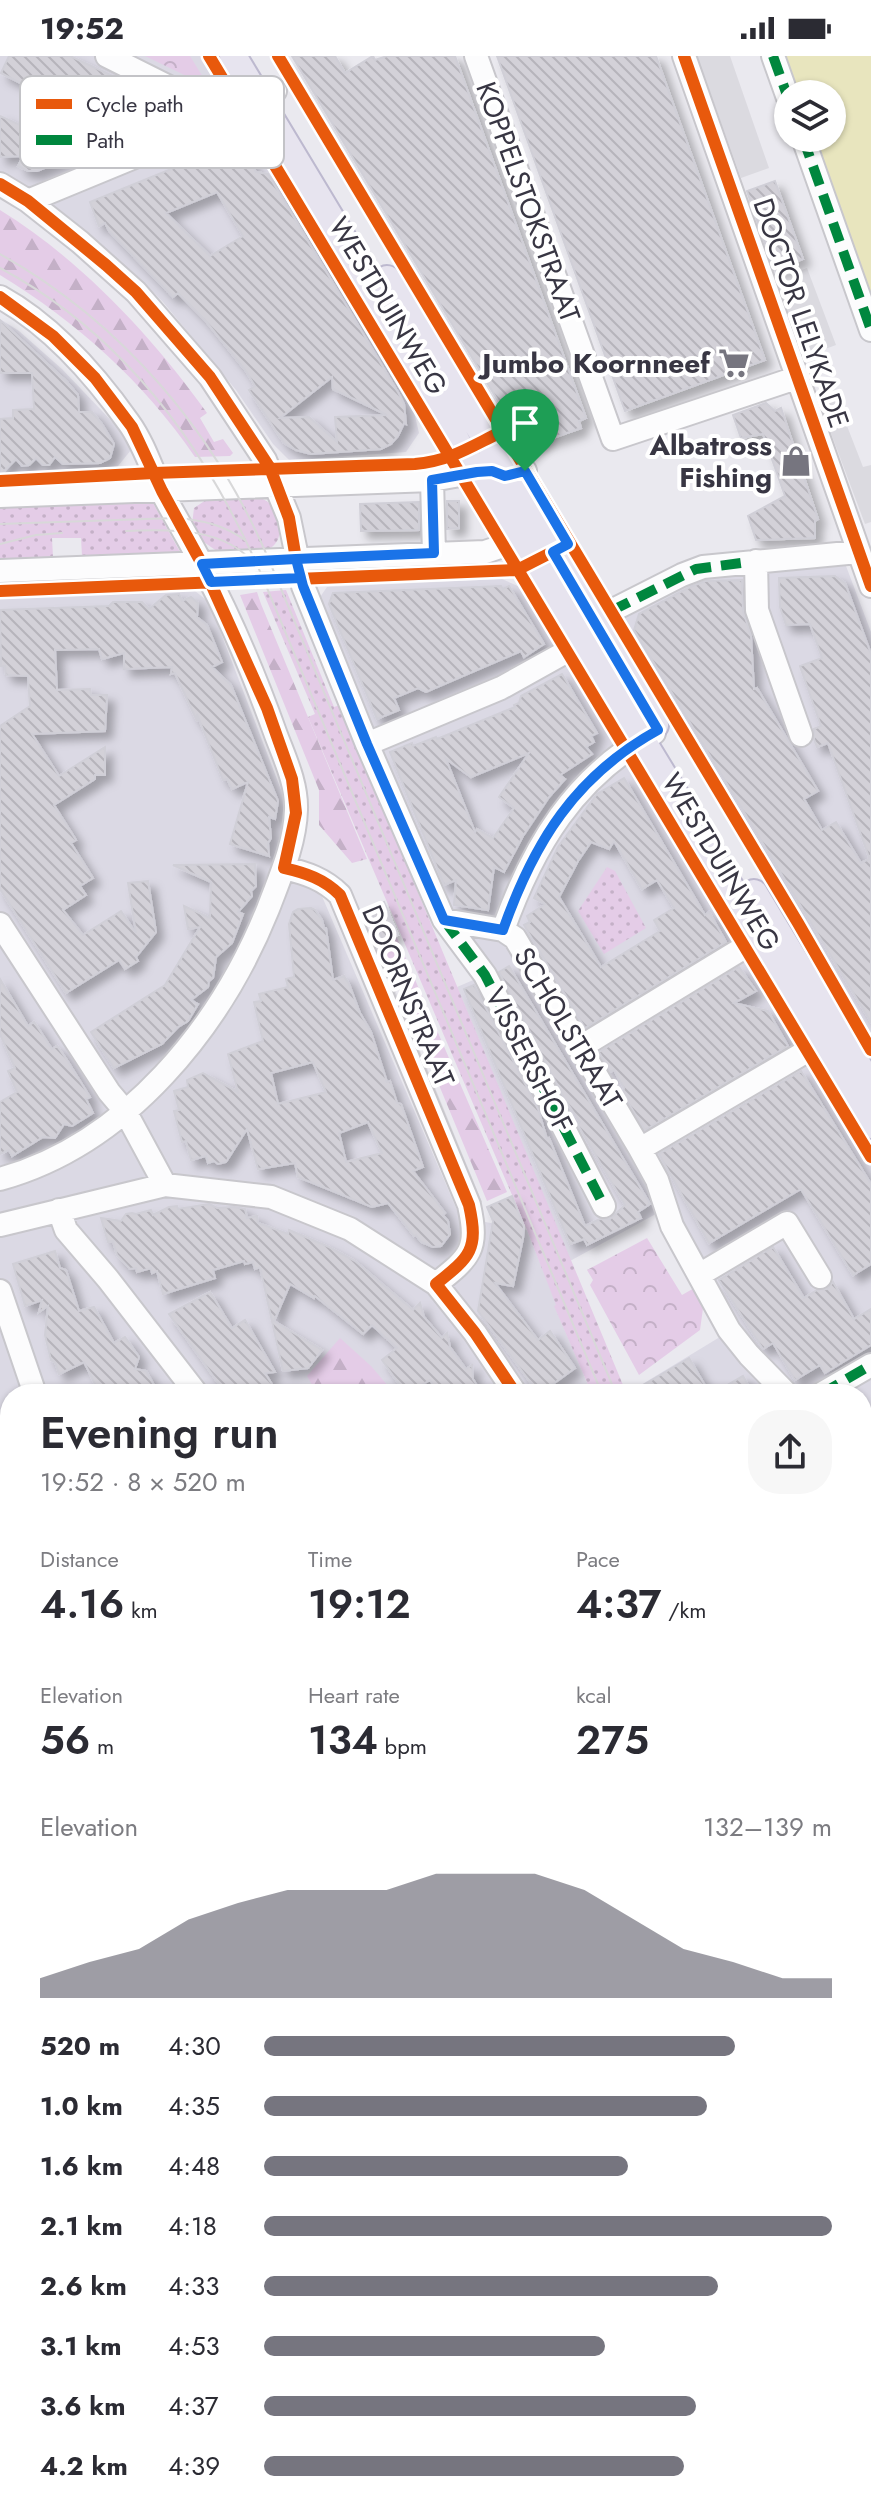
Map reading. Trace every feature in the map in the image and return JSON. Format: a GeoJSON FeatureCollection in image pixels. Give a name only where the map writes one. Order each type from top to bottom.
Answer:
{"type":"FeatureCollection","features":[{"type":"Feature","properties":{"kind":"main road","name":"WESTDUINWEG"},"geometry":{"type":"LineString","coordinates":[[233,56],[244,76]]}},
{"type":"Feature","properties":{"kind":"main road","name":"WESTDUINWEG"},"geometry":{"type":"LineString","coordinates":[[254,56],[256,76]]}},
{"type":"Feature","properties":{"kind":"main road","name":"WESTDUINWEG"},"geometry":{"type":"LineString","coordinates":[[284,139],[486,439],[515,473],[526,532],[575,647],[650,735]]}},
{"type":"Feature","properties":{"kind":"main road","name":"WESTDUINWEG"},"geometry":{"type":"LineString","coordinates":[[284,143],[380,300],[463,453],[526,532],[650,735],[830,1038],[871,1125]]}},
{"type":"Feature","properties":{"kind":"main road","name":"WESTDUINWEG"},"geometry":{"type":"LineString","coordinates":[[830,1038],[871,1087]]}},
{"type":"Feature","properties":{"kind":"street"},"geometry":{"type":"LineString","coordinates":[[107,56],[143,76]]}},
{"type":"Feature","properties":{"kind":"street","name":"KOPPELSTOKSTRAAT"},"geometry":{"type":"LineString","coordinates":[[476,56],[613,439],[799,377]]}},
{"type":"Feature","properties":{"kind":"street","name":"DOCTOR LELYKADE"},"geometry":{"type":"LineString","coordinates":[[684,56],[871,586]]}},
{"type":"Feature","properties":{"kind":"street"},"geometry":{"type":"LineString","coordinates":[[773,56],[782,80]]}},
{"type":"Feature","properties":{"kind":"street"},"geometry":{"type":"LineString","coordinates":[[808,152],[871,330]]}},
{"type":"Feature","properties":{"kind":"street"},"geometry":{"type":"LineString","coordinates":[[28,201],[97,168]]}},
{"type":"Feature","properties":{"kind":"street"},"geometry":{"type":"LineString","coordinates":[[0,184],[28,201],[106,265],[169,329],[210,377],[265,460],[289,518],[303,586],[367,744],[444,920]]}},
{"type":"Feature","properties":{"kind":"street"},"geometry":{"type":"LineString","coordinates":[[0,1179],[26,1171],[71,1149],[125,1111],[159,1077],[219,1006],[257,935],[284,868],[296,813],[292,779],[267,708],[206,573],[132,427],[95,378],[53,336],[2,299]]}},
{"type":"Feature","properties":{"kind":"street"},"geometry":{"type":"LineString","coordinates":[[0,496],[432,480],[477,472],[515,473]]}},
{"type":"Feature","properties":{"kind":"street"},"geometry":{"type":"LineString","coordinates":[[432,480],[434,553]]}},
{"type":"Feature","properties":{"kind":"street"},"geometry":{"type":"LineString","coordinates":[[0,571],[206,573],[296,559],[485,552],[526,532]]}},
{"type":"Feature","properties":{"kind":"street"},"geometry":{"type":"LineString","coordinates":[[611,611],[696,569],[858,552]]}},
{"type":"Feature","properties":{"kind":"street"},"geometry":{"type":"LineString","coordinates":[[752,562],[757,610],[801,735]]}},
{"type":"Feature","properties":{"kind":"street"},"geometry":{"type":"LineString","coordinates":[[367,744],[501,688],[575,647]]}},
{"type":"Feature","properties":{"kind":"street"},"geometry":{"type":"LineString","coordinates":[[503,930],[520,880],[548,832],[577,793],[606,764],[650,735]]}},
{"type":"Feature","properties":{"kind":"street","name":"DOORNSTRAAT"},"geometry":{"type":"LineString","coordinates":[[284,868],[328,882],[340,895],[469,1205],[474,1240],[463,1263],[436,1284]]}},
{"type":"Feature","properties":{"kind":"street","name":"SCHOLSTRAAT"},"geometry":{"type":"LineString","coordinates":[[444,920],[503,930],[515,938],[657,1180],[672,1226],[729,1330],[777,1384]]}},
{"type":"Feature","properties":{"kind":"street","name":"VISSERSHOF"},"geometry":{"type":"LineString","coordinates":[[444,920],[485,975],[604,1206]]}},
{"type":"Feature","properties":{"kind":"street"},"geometry":{"type":"LineString","coordinates":[[0,924],[109,1092],[125,1111],[165,1185]]}},
{"type":"Feature","properties":{"kind":"street"},"geometry":{"type":"LineString","coordinates":[[579,1048],[767,934]]}},
{"type":"Feature","properties":{"kind":"street"},"geometry":{"type":"LineString","coordinates":[[640,1149],[830,1038]]}},
{"type":"Feature","properties":{"kind":"street"},"geometry":{"type":"LineString","coordinates":[[0,1225],[165,1185],[271,1197],[350,1229],[436,1284],[475,1333],[509,1384]]}},
{"type":"Feature","properties":{"kind":"street"},"geometry":{"type":"LineString","coordinates":[[59,1210],[66,1230],[189,1384]]}},
{"type":"Feature","properties":{"kind":"street"},"geometry":{"type":"LineString","coordinates":[[699,1275],[787,1223],[820,1277]]}},
{"type":"Feature","properties":{"kind":"street"},"geometry":{"type":"LineString","coordinates":[[0,1291],[32,1384]]}},
{"type":"Feature","properties":{"kind":"street"},"geometry":{"type":"LineString","coordinates":[[838,1384],[871,1365]]}},
{"type":"Feature","properties":{"kind":"shaded area"},"geometry":{"type":"Polygon","coordinates":[[[0,56],[204,56],[216,76],[20,76],[20,168],[272,168],[410,395],[419,433],[406,452],[289,460],[273,444],[236,390],[163,302],[134,273],[70,221],[0,174],[0,56]]]}},
{"type":"Feature","properties":{"kind":"shaded area"},"geometry":{"type":"Polygon","coordinates":[[[697,56],[730,56],[769,168],[741,178],[697,56]]]}},
{"type":"Feature","properties":{"kind":"shaded area"},"geometry":{"type":"Polygon","coordinates":[[[785,56],[871,56],[871,295],[819,152],[846,152],[846,80],[793,80],[785,56]]]}},
{"type":"Feature","properties":{"kind":"shaded area"},"geometry":{"type":"Polygon","coordinates":[[[807,268],[836,345],[803,357],[777,279],[807,268]]]}},
{"type":"Feature","properties":{"kind":"shaded area"},"geometry":{"type":"Polygon","coordinates":[[[0,319],[19,331],[62,369],[122,432],[131,450],[110,476],[0,480],[0,319]]]}},
{"type":"Feature","properties":{"kind":"shaded area"},"geometry":{"type":"Polygon","coordinates":[[[833,390],[863,467],[871,465],[871,522],[865,524],[817,396],[833,390]]]}},
{"type":"Feature","properties":{"kind":"shaded area"},"geometry":{"type":"Polygon","coordinates":[[[846,566],[871,632],[871,1045],[618,616],[694,573],[846,566]]]}},
{"type":"Feature","properties":{"kind":"shaded area"},"geometry":{"type":"Polygon","coordinates":[[[502,579],[520,587],[738,951],[871,1165],[871,1384],[642,1384],[738,1326],[674,1204],[570,1261],[457,987],[485,975],[448,912],[318,600],[327,587],[502,579]]]}},
{"type":"Feature","properties":{"kind":"shaded area"},"geometry":{"type":"Polygon","coordinates":[[[195,591],[209,602],[288,808],[273,869],[318,887],[460,1217],[527,1230],[588,1384],[0,1384],[0,596],[195,591]]]}},
{"type":"Feature","properties":{"kind":"shaded area"},"geometry":{"type":"Polygon","coordinates":[[[377,946],[482,1202],[477,1204],[372,948],[377,946]]]}},
{"type":"Feature","properties":{"kind":"green space"},"geometry":{"type":"Polygon","coordinates":[[[145,56],[190,56],[202,76],[186,76],[145,56]]]}},
{"type":"Feature","properties":{"kind":"green space"},"geometry":{"type":"Polygon","coordinates":[[[0,210],[59,252],[139,328],[207,413],[200,418],[214,442],[223,439],[233,453],[230,456],[195,457],[154,404],[107,356],[56,313],[0,275],[0,210]]]}},
{"type":"Feature","properties":{"kind":"green space"},"geometry":{"type":"Polygon","coordinates":[[[212,496],[253,496],[270,504],[279,522],[275,544],[269,549],[221,554],[191,533],[194,508],[212,496]]]}},
{"type":"Feature","properties":{"kind":"green space"},"geometry":{"type":"Polygon","coordinates":[[[153,503],[180,552],[82,556],[81,538],[52,538],[53,557],[0,559],[0,508],[153,503]]]}},
{"type":"Feature","properties":{"kind":"green space"},"geometry":{"type":"Polygon","coordinates":[[[286,590],[334,707],[340,705],[623,1384],[588,1384],[554,1306],[527,1230],[308,717],[315,714],[263,592],[286,590]]]}},
{"type":"Feature","properties":{"kind":"green space"},"geometry":{"type":"Polygon","coordinates":[[[257,592],[367,859],[352,863],[319,825],[319,790],[240,595],[257,592]]]}},
{"type":"Feature","properties":{"kind":"green space"},"geometry":{"type":"Polygon","coordinates":[[[607,867],[615,871],[646,928],[604,954],[578,911],[607,867]]]}},
{"type":"Feature","properties":{"kind":"green space"},"geometry":{"type":"Polygon","coordinates":[[[397,938],[507,1192],[487,1201],[381,945],[397,938]]]}},
{"type":"Feature","properties":{"kind":"green space"},"geometry":{"type":"Polygon","coordinates":[[[647,1238],[682,1295],[696,1287],[704,1301],[700,1330],[639,1375],[590,1285],[593,1280],[587,1270],[647,1238]]]}},
{"type":"Feature","properties":{"kind":"green space"},"geometry":{"type":"Polygon","coordinates":[[[340,1338],[386,1384],[311,1384],[307,1376],[340,1338]]]}},
{"type":"Feature","properties":{"kind":"building"},"geometry":{"type":"Polygon","coordinates":[[[9,56],[70,56],[113,76],[20,76],[20,83],[1,73],[9,56]]]}},
{"type":"Feature","properties":{"kind":"building"},"geometry":{"type":"Polygon","coordinates":[[[292,56],[335,56],[345,73],[373,56],[375,60],[387,56],[455,56],[586,418],[579,421],[581,428],[533,445],[530,438],[522,441],[292,56]]]}},
{"type":"Feature","properties":{"kind":"building"},"geometry":{"type":"Polygon","coordinates":[[[497,56],[656,56],[765,360],[625,411],[497,56]]]}},
{"type":"Feature","properties":{"kind":"building"},"geometry":{"type":"Polygon","coordinates":[[[0,116],[20,125],[20,156],[0,157],[0,116]]]}},
{"type":"Feature","properties":{"kind":"building"},"geometry":{"type":"Polygon","coordinates":[[[22,168],[44,168],[37,171],[22,168]]]}},
{"type":"Feature","properties":{"kind":"building"},"geometry":{"type":"Polygon","coordinates":[[[174,168],[254,168],[256,172],[268,174],[404,404],[406,424],[398,436],[381,449],[311,454],[284,443],[249,390],[255,386],[246,371],[205,320],[178,293],[173,297],[109,231],[105,223],[99,226],[90,202],[174,168]],[[217,192],[166,213],[210,256],[243,236],[217,192]],[[332,377],[280,418],[309,417],[337,442],[335,417],[387,415],[333,389],[332,377]]]}},
{"type":"Feature","properties":{"kind":"building"},"geometry":{"type":"Polygon","coordinates":[[[775,181],[803,259],[774,270],[747,191],[775,181]]]}},
{"type":"Feature","properties":{"kind":"building"},"geometry":{"type":"Polygon","coordinates":[[[0,320],[67,382],[78,395],[79,412],[92,412],[102,424],[114,444],[110,458],[100,463],[63,464],[55,457],[49,465],[43,465],[36,458],[29,465],[22,466],[16,459],[0,475],[0,419],[13,418],[13,410],[34,409],[32,373],[0,373],[0,320]]]}},
{"type":"Feature","properties":{"kind":"building"},"geometry":{"type":"Polygon","coordinates":[[[766,403],[775,411],[781,408],[818,519],[815,521],[815,538],[756,540],[748,516],[785,496],[763,434],[741,438],[733,415],[766,403]]]}},
{"type":"Feature","properties":{"kind":"building"},"geometry":{"type":"Polygon","coordinates":[[[447,501],[459,501],[459,528],[447,529],[447,501]]]}},
{"type":"Feature","properties":{"kind":"building"},"geometry":{"type":"Polygon","coordinates":[[[419,502],[419,530],[361,531],[360,504],[419,502]]]}},
{"type":"Feature","properties":{"kind":"building"},"geometry":{"type":"Polygon","coordinates":[[[835,576],[845,583],[871,654],[869,857],[828,743],[817,747],[814,739],[814,729],[821,726],[800,666],[822,658],[810,624],[786,625],[780,607],[779,578],[835,576]]]}},
{"type":"Feature","properties":{"kind":"building"},"geometry":{"type":"Polygon","coordinates":[[[742,580],[743,611],[751,636],[754,689],[757,688],[818,791],[804,799],[822,830],[836,822],[861,863],[871,858],[871,1022],[634,630],[639,614],[688,588],[705,581],[742,580]]]}},
{"type":"Feature","properties":{"kind":"building"},"geometry":{"type":"Polygon","coordinates":[[[501,586],[503,589],[509,586],[544,644],[524,657],[521,651],[426,692],[418,688],[394,698],[399,710],[377,719],[329,604],[333,593],[501,586]]]}},
{"type":"Feature","properties":{"kind":"building"},"geometry":{"type":"Polygon","coordinates":[[[179,594],[182,601],[191,597],[198,603],[197,617],[207,625],[222,662],[212,667],[231,685],[278,801],[275,819],[269,817],[269,856],[230,844],[248,782],[232,789],[227,779],[223,780],[197,714],[197,721],[175,673],[171,674],[172,667],[124,669],[124,653],[102,659],[99,649],[55,650],[57,690],[90,689],[91,695],[107,695],[105,731],[32,734],[59,776],[105,747],[105,775],[95,775],[95,779],[54,805],[76,840],[71,843],[93,878],[80,886],[86,895],[63,910],[83,935],[121,911],[136,933],[128,883],[148,881],[156,932],[136,957],[138,961],[125,969],[119,960],[66,993],[0,889],[0,726],[30,706],[28,676],[6,675],[5,666],[1,666],[0,610],[109,606],[113,602],[142,602],[149,609],[166,595],[179,594]]]}},
{"type":"Feature","properties":{"kind":"building"},"geometry":{"type":"Polygon","coordinates":[[[562,674],[597,733],[591,736],[594,742],[586,747],[592,754],[560,775],[565,779],[523,836],[504,872],[494,867],[488,910],[454,905],[456,880],[444,885],[390,752],[412,743],[413,746],[437,739],[515,707],[521,696],[562,674]],[[529,753],[471,777],[446,759],[475,832],[477,829],[493,838],[514,808],[499,797],[529,753]]]}},
{"type":"Feature","properties":{"kind":"building"},"geometry":{"type":"Polygon","coordinates":[[[624,778],[705,915],[709,912],[726,942],[585,1028],[524,925],[530,922],[527,916],[545,904],[534,898],[558,847],[597,794],[624,778]],[[614,841],[609,849],[591,842],[559,897],[601,967],[660,931],[654,920],[674,908],[657,880],[642,889],[614,841]]]}},
{"type":"Feature","properties":{"kind":"building"},"geometry":{"type":"Polygon","coordinates":[[[255,864],[256,886],[251,891],[252,896],[238,912],[243,914],[232,943],[216,957],[213,978],[208,987],[191,1000],[198,1004],[188,1021],[162,1044],[114,1068],[91,1032],[165,985],[200,927],[188,929],[184,906],[210,918],[211,882],[173,865],[255,864]]]}},
{"type":"Feature","properties":{"kind":"building"},"geometry":{"type":"Polygon","coordinates":[[[384,902],[398,935],[383,941],[370,908],[384,902]]]}},
{"type":"Feature","properties":{"kind":"building"},"geometry":{"type":"Polygon","coordinates":[[[311,908],[322,920],[326,928],[333,980],[344,976],[371,1032],[387,1082],[390,1081],[397,1103],[401,1104],[423,1167],[413,1171],[448,1221],[450,1234],[441,1246],[433,1247],[421,1242],[388,1203],[372,1207],[298,1177],[295,1163],[258,1169],[247,1129],[226,1162],[218,1164],[214,1161],[208,1163],[206,1156],[191,1160],[186,1141],[182,1142],[174,1111],[179,1110],[174,1091],[188,1087],[187,1080],[203,1073],[238,1092],[228,1054],[263,1041],[254,1002],[261,1001],[259,994],[288,987],[286,979],[294,977],[289,924],[293,912],[311,908]],[[313,1062],[271,1073],[278,1104],[326,1092],[313,1062]],[[368,1122],[339,1133],[346,1162],[382,1153],[368,1122]]]}},
{"type":"Feature","properties":{"kind":"building"},"geometry":{"type":"Polygon","coordinates":[[[509,966],[650,1204],[638,1212],[641,1218],[587,1245],[584,1239],[570,1244],[464,989],[474,985],[538,1109],[547,1139],[585,1226],[600,1219],[610,1219],[625,1205],[578,1125],[580,1122],[564,1098],[499,972],[509,966]]]}},
{"type":"Feature","properties":{"kind":"building"},"geometry":{"type":"Polygon","coordinates":[[[739,967],[756,991],[734,1003],[768,1011],[788,1046],[645,1130],[623,1094],[624,1088],[614,1070],[610,1072],[599,1052],[739,967]]]}},
{"type":"Feature","properties":{"kind":"building"},"geometry":{"type":"Polygon","coordinates":[[[0,979],[28,1026],[34,1022],[52,1049],[57,1046],[67,1060],[90,1097],[86,1099],[93,1113],[72,1126],[64,1124],[55,1138],[43,1137],[12,1156],[9,1150],[0,1154],[0,1102],[17,1092],[8,1071],[15,1068],[0,1034],[0,979]]]}},
{"type":"Feature","properties":{"kind":"building"},"geometry":{"type":"Polygon","coordinates":[[[801,1071],[871,1184],[871,1264],[853,1275],[801,1189],[709,1243],[659,1154],[801,1071]]]}},
{"type":"Feature","properties":{"kind":"building"},"geometry":{"type":"Polygon","coordinates":[[[512,1196],[524,1227],[513,1286],[495,1283],[538,1340],[550,1331],[575,1368],[553,1384],[532,1384],[478,1311],[493,1221],[487,1207],[512,1196]]]}},
{"type":"Feature","properties":{"kind":"building"},"geometry":{"type":"Polygon","coordinates":[[[209,1204],[217,1208],[245,1209],[247,1218],[257,1216],[258,1223],[288,1234],[289,1230],[355,1261],[413,1310],[420,1303],[424,1317],[442,1338],[447,1333],[450,1347],[466,1369],[472,1365],[476,1384],[433,1384],[430,1380],[423,1384],[399,1384],[382,1360],[397,1348],[372,1325],[363,1334],[315,1296],[290,1284],[274,1321],[322,1350],[308,1368],[283,1371],[260,1267],[255,1269],[253,1262],[245,1264],[244,1261],[213,1270],[215,1278],[163,1294],[157,1271],[152,1273],[151,1268],[137,1272],[136,1268],[130,1269],[117,1255],[113,1241],[108,1242],[101,1218],[121,1221],[126,1214],[151,1210],[153,1215],[169,1207],[177,1206],[178,1209],[209,1204]]]}},
{"type":"Feature","properties":{"kind":"building"},"geometry":{"type":"Polygon","coordinates":[[[773,1247],[804,1298],[817,1290],[827,1289],[833,1282],[854,1319],[871,1309],[871,1345],[825,1373],[820,1365],[795,1380],[773,1343],[763,1349],[719,1280],[773,1247]]]}},
{"type":"Feature","properties":{"kind":"building"},"geometry":{"type":"Polygon","coordinates":[[[55,1251],[60,1268],[66,1270],[79,1311],[94,1307],[114,1343],[125,1337],[139,1357],[135,1369],[146,1371],[153,1384],[95,1384],[84,1362],[59,1374],[55,1362],[51,1360],[45,1335],[48,1306],[39,1312],[42,1300],[25,1306],[13,1264],[55,1251]]]}},
{"type":"Feature","properties":{"kind":"building"},"geometry":{"type":"Polygon","coordinates":[[[210,1292],[232,1328],[245,1320],[275,1372],[265,1373],[272,1384],[219,1384],[169,1314],[210,1292]]]}},
{"type":"Feature","properties":{"kind":"building"},"geometry":{"type":"Polygon","coordinates":[[[689,1358],[704,1384],[645,1384],[689,1358]]]}},
{"type":"Feature","properties":{"kind":"building"},"geometry":{"type":"Polygon","coordinates":[[[743,1376],[747,1384],[729,1384],[743,1376]]]}},
{"type":"Feature","properties":{"kind":"tram line"},"geometry":{"type":"LineString","coordinates":[[0,254],[45,282],[125,347],[160,384],[192,425],[247,513],[612,1384]]}},
{"type":"Feature","properties":{"kind":"tram line"},"geometry":{"type":"LineString","coordinates":[[0,268],[45,295],[124,361],[188,440],[216,484],[262,576],[598,1384]]}},
{"type":"Feature","properties":{"kind":"tram line"},"geometry":{"type":"LineString","coordinates":[[0,524],[176,518],[213,524],[246,541]]}},
{"type":"Feature","properties":{"kind":"tram line"},"geometry":{"type":"LineString","coordinates":[[126,531],[178,531],[213,537],[244,553],[256,566]]}},
{"type":"Feature","properties":{"kind":"tram line"},"geometry":{"type":"LineString","coordinates":[[0,544],[36,535],[62,533]]}},
{"type":"Feature","properties":{"kind":"marked path"},"geometry":{"type":"LineString","coordinates":[[773,56],[782,80]]}},
{"type":"Feature","properties":{"kind":"marked path"},"geometry":{"type":"LineString","coordinates":[[808,152],[871,330]]}},
{"type":"Feature","properties":{"kind":"marked path"},"geometry":{"type":"LineString","coordinates":[[611,611],[696,569],[748,562]]}},
{"type":"Feature","properties":{"kind":"marked path"},"geometry":{"type":"LineString","coordinates":[[444,920],[485,975],[604,1206]]}},
{"type":"Feature","properties":{"kind":"marked path"},"geometry":{"type":"LineString","coordinates":[[838,1384],[871,1365]]}},
{"type":"Feature","properties":{"kind":"cycle path"},"geometry":{"type":"LineString","coordinates":[[209,56],[221,76]]}},
{"type":"Feature","properties":{"kind":"cycle path"},"geometry":{"type":"LineString","coordinates":[[278,56],[871,1050]]}},
{"type":"Feature","properties":{"kind":"cycle path"},"geometry":{"type":"LineString","coordinates":[[684,56],[871,586]]}},
{"type":"Feature","properties":{"kind":"cycle path"},"geometry":{"type":"LineString","coordinates":[[276,168],[871,1157]]}},
{"type":"Feature","properties":{"kind":"cycle path"},"geometry":{"type":"LineString","coordinates":[[0,184],[28,201],[136,292],[210,377],[270,468],[289,518],[296,559]]}},
{"type":"Feature","properties":{"kind":"cycle path"},"geometry":{"type":"LineString","coordinates":[[0,297],[53,336],[95,378],[132,427],[162,491],[202,564],[267,708],[292,779],[296,813],[284,868],[314,877],[340,895],[469,1205],[473,1233],[469,1251],[457,1267],[436,1284],[475,1333],[509,1384]]}},
{"type":"Feature","properties":{"kind":"cycle path"},"geometry":{"type":"LineString","coordinates":[[0,481],[415,464],[449,457],[501,432]]}},
{"type":"Feature","properties":{"kind":"cycle path"},"geometry":{"type":"LineString","coordinates":[[0,591],[517,570],[568,544]]}},
{"type":"Feature","properties":{"kind":"place","name":"Jumbo Koornneef"},"geometry":{"type":"Point","coordinates":[734,363]}},
{"type":"Feature","properties":{"kind":"place","name":"Albatross Fishing"},"geometry":{"type":"Point","coordinates":[796,461]}},
{"type":"Feature","properties":{"kind":"route"},"geometry":{"type":"LineString","coordinates":[[525,471],[505,476],[492,471],[477,472],[432,480],[434,553],[296,559],[301,578],[211,582],[202,564],[296,559],[303,586],[367,744],[444,920],[503,930],[520,880],[548,832],[577,793],[606,764],[658,730],[553,552],[568,544],[525,471]]}}]}
